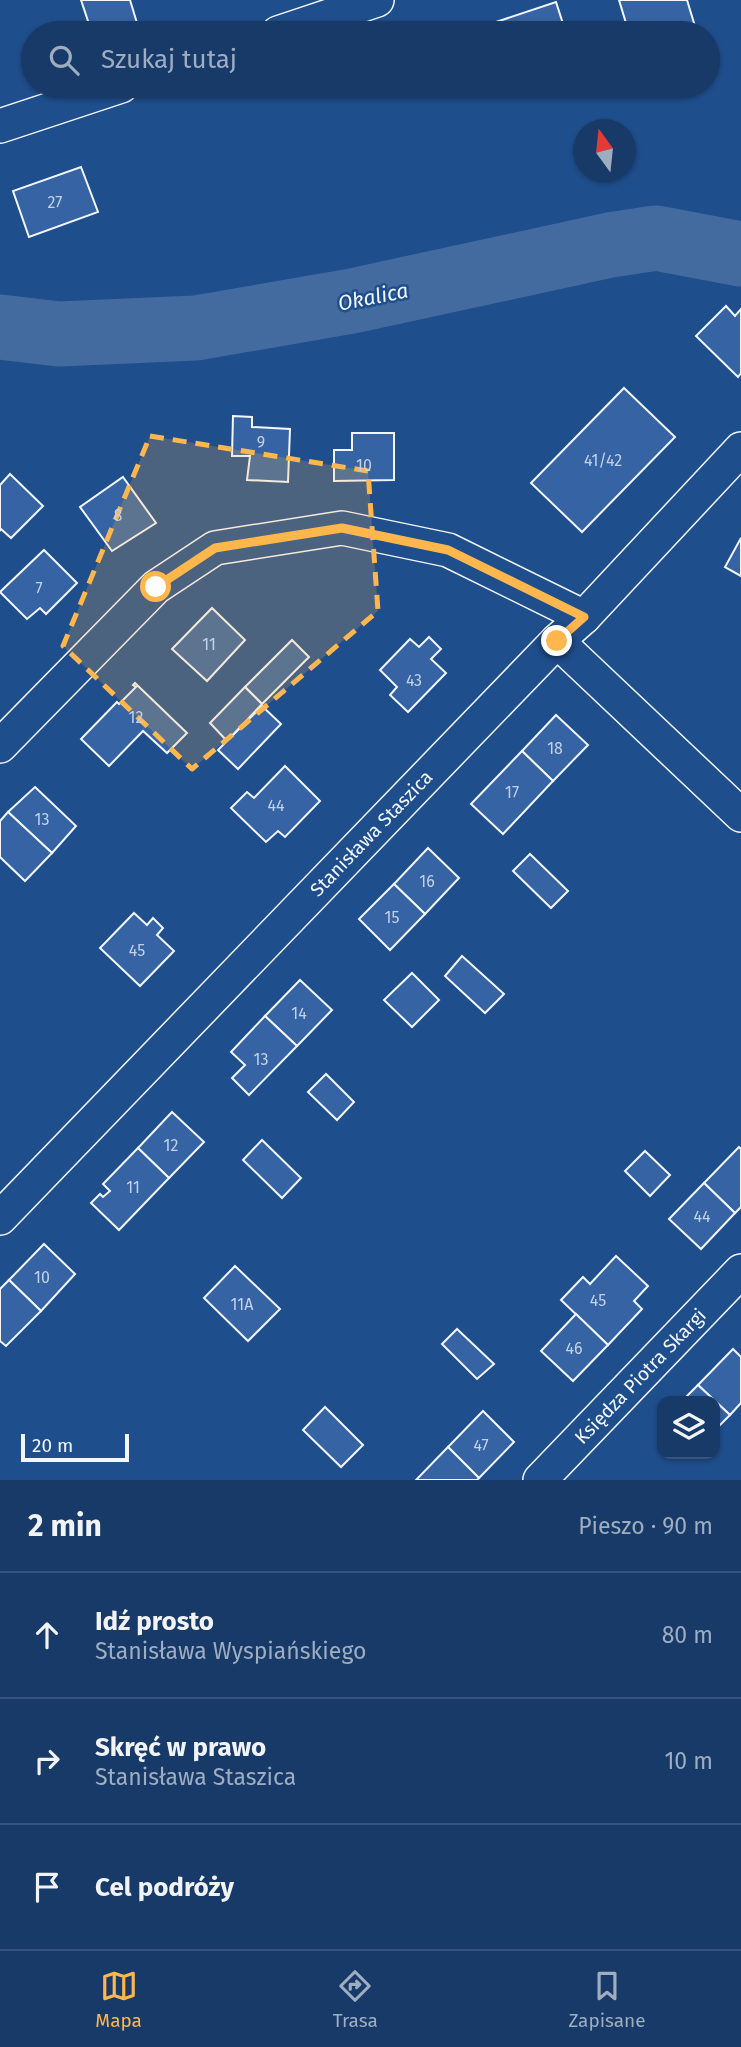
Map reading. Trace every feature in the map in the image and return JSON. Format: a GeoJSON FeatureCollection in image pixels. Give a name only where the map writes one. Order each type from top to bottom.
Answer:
{"type":"FeatureCollection","features":[{"type":"Feature","properties":{"kind":"street"},"geometry":{"type":"LineString","coordinates":[[314,21],[377,0]]}},
{"type":"Feature","properties":{"kind":"street"},"geometry":{"type":"LineString","coordinates":[[0,127],[86,98]]}},
{"type":"Feature","properties":{"kind":"street","name":"Stanisława Staszica"},"geometry":{"type":"LineString","coordinates":[[0,1217],[557,641],[584,617],[741,449]]}},
{"type":"Feature","properties":{"kind":"street"},"geometry":{"type":"LineString","coordinates":[[0,746],[156,587],[215,548],[342,528],[448,550],[584,617]]}},
{"type":"Feature","properties":{"kind":"street"},"geometry":{"type":"LineString","coordinates":[[557,641],[741,815]]}},
{"type":"Feature","properties":{"kind":"street","name":"Księdza Piotra Skargi"},"geometry":{"type":"LineString","coordinates":[[540,1480],[741,1271]]}},
{"type":"Feature","properties":{"kind":"highlighted area"},"geometry":{"type":"Polygon","coordinates":[[[150,436],[368,471],[378,611],[192,769],[63,646],[150,436]]]}},
{"type":"Feature","properties":{"kind":"building"},"geometry":{"type":"Polygon","coordinates":[[[81,0],[130,0],[136,21],[88,21],[81,0]]]}},
{"type":"Feature","properties":{"kind":"building"},"geometry":{"type":"Polygon","coordinates":[[[619,0],[687,0],[693,21],[625,21],[619,0]]]}},
{"type":"Feature","properties":{"kind":"building"},"geometry":{"type":"Polygon","coordinates":[[[556,2],[562,21],[499,21],[556,2]]]}},
{"type":"Feature","properties":{"kind":"building"},"geometry":{"type":"Polygon","coordinates":[[[81,167],[98,212],[29,237],[13,191],[81,167]]]}},
{"type":"Feature","properties":{"kind":"building"},"geometry":{"type":"Polygon","coordinates":[[[726,306],[735,316],[741,309],[741,373],[738,377],[696,336],[726,306]]]}},
{"type":"Feature","properties":{"kind":"building"},"geometry":{"type":"Polygon","coordinates":[[[624,388],[675,437],[582,532],[531,483],[624,388]]]}},
{"type":"Feature","properties":{"kind":"building"},"geometry":{"type":"Polygon","coordinates":[[[233,416],[252,417],[252,427],[290,429],[288,482],[247,480],[250,456],[232,456],[233,416]]]}},
{"type":"Feature","properties":{"kind":"building"},"geometry":{"type":"Polygon","coordinates":[[[352,433],[394,433],[394,480],[334,481],[334,450],[352,450],[352,433]]]}},
{"type":"Feature","properties":{"kind":"building"},"geometry":{"type":"Polygon","coordinates":[[[10,474],[43,506],[11,538],[1,529],[0,531],[0,485],[10,474]]]}},
{"type":"Feature","properties":{"kind":"building"},"geometry":{"type":"Polygon","coordinates":[[[123,477],[156,523],[112,551],[80,507],[123,477]]]}},
{"type":"Feature","properties":{"kind":"building"},"geometry":{"type":"Polygon","coordinates":[[[741,538],[741,576],[725,567],[741,538]]]}},
{"type":"Feature","properties":{"kind":"building"},"geometry":{"type":"Polygon","coordinates":[[[44,550],[77,583],[46,614],[40,608],[27,619],[0,592],[44,550]]]}},
{"type":"Feature","properties":{"kind":"building"},"geometry":{"type":"Polygon","coordinates":[[[212,608],[245,640],[207,681],[172,649],[212,608]]]}},
{"type":"Feature","properties":{"kind":"building"},"geometry":{"type":"Polygon","coordinates":[[[429,637],[441,649],[431,659],[446,673],[408,712],[390,695],[397,687],[380,670],[410,639],[419,647],[429,637]]]}},
{"type":"Feature","properties":{"kind":"building"},"geometry":{"type":"Polygon","coordinates":[[[292,640],[309,657],[262,704],[245,687],[292,640]]]}},
{"type":"Feature","properties":{"kind":"building"},"geometry":{"type":"Polygon","coordinates":[[[135,683],[187,733],[167,753],[143,731],[109,766],[81,739],[117,702],[119,704],[136,687],[133,685],[135,683]]]}},
{"type":"Feature","properties":{"kind":"building"},"geometry":{"type":"Polygon","coordinates":[[[245,687],[262,704],[227,741],[210,723],[245,687]]]}},
{"type":"Feature","properties":{"kind":"building"},"geometry":{"type":"Polygon","coordinates":[[[262,706],[281,724],[238,769],[218,750],[262,706]]]}},
{"type":"Feature","properties":{"kind":"building"},"geometry":{"type":"Polygon","coordinates":[[[556,715],[588,745],[553,781],[522,751],[556,715]]]}},
{"type":"Feature","properties":{"kind":"building"},"geometry":{"type":"Polygon","coordinates":[[[522,751],[553,781],[503,834],[471,804],[522,751]]]}},
{"type":"Feature","properties":{"kind":"building"},"geometry":{"type":"Polygon","coordinates":[[[285,766],[320,801],[285,837],[278,831],[266,842],[231,808],[247,792],[254,798],[285,766]]]}},
{"type":"Feature","properties":{"kind":"building"},"geometry":{"type":"Polygon","coordinates":[[[35,787],[76,826],[52,853],[8,812],[35,787]]]}},
{"type":"Feature","properties":{"kind":"building"},"geometry":{"type":"Polygon","coordinates":[[[8,812],[52,853],[25,881],[0,857],[0,821],[8,812]]]}},
{"type":"Feature","properties":{"kind":"building"},"geometry":{"type":"Polygon","coordinates":[[[428,848],[459,878],[425,914],[394,884],[428,848]]]}},
{"type":"Feature","properties":{"kind":"building"},"geometry":{"type":"Polygon","coordinates":[[[530,854],[568,891],[551,908],[513,871],[530,854]]]}},
{"type":"Feature","properties":{"kind":"building"},"geometry":{"type":"Polygon","coordinates":[[[394,884],[425,914],[390,950],[359,919],[394,884]]]}},
{"type":"Feature","properties":{"kind":"building"},"geometry":{"type":"Polygon","coordinates":[[[134,913],[147,925],[153,918],[163,928],[157,935],[174,951],[140,986],[100,948],[134,913]]]}},
{"type":"Feature","properties":{"kind":"building"},"geometry":{"type":"Polygon","coordinates":[[[462,956],[504,994],[485,1013],[445,976],[462,956]]]}},
{"type":"Feature","properties":{"kind":"building"},"geometry":{"type":"Polygon","coordinates":[[[412,973],[439,1000],[412,1027],[384,1000],[412,973]]]}},
{"type":"Feature","properties":{"kind":"building"},"geometry":{"type":"Polygon","coordinates":[[[300,980],[332,1010],[297,1046],[265,1016],[300,980]]]}},
{"type":"Feature","properties":{"kind":"building"},"geometry":{"type":"Polygon","coordinates":[[[265,1016],[297,1046],[249,1095],[232,1078],[245,1065],[231,1052],[265,1016]]]}},
{"type":"Feature","properties":{"kind":"building"},"geometry":{"type":"Polygon","coordinates":[[[326,1074],[354,1102],[337,1120],[308,1092],[326,1074]]]}},
{"type":"Feature","properties":{"kind":"building"},"geometry":{"type":"Polygon","coordinates":[[[172,1112],[204,1142],[169,1178],[138,1148],[172,1112]]]}},
{"type":"Feature","properties":{"kind":"building"},"geometry":{"type":"Polygon","coordinates":[[[262,1140],[301,1178],[282,1198],[243,1160],[262,1140]]]}},
{"type":"Feature","properties":{"kind":"building"},"geometry":{"type":"Polygon","coordinates":[[[739,1147],[741,1207],[735,1213],[704,1183],[739,1147]]]}},
{"type":"Feature","properties":{"kind":"building"},"geometry":{"type":"Polygon","coordinates":[[[138,1148],[169,1178],[119,1230],[91,1203],[100,1194],[103,1197],[110,1191],[103,1184],[138,1148]]]}},
{"type":"Feature","properties":{"kind":"building"},"geometry":{"type":"Polygon","coordinates":[[[645,1151],[670,1175],[650,1196],[625,1171],[645,1151]]]}},
{"type":"Feature","properties":{"kind":"building"},"geometry":{"type":"Polygon","coordinates":[[[704,1183],[735,1213],[701,1249],[669,1219],[704,1183]]]}},
{"type":"Feature","properties":{"kind":"building"},"geometry":{"type":"Polygon","coordinates":[[[44,1244],[75,1274],[41,1311],[9,1280],[44,1244]]]}},
{"type":"Feature","properties":{"kind":"building"},"geometry":{"type":"Polygon","coordinates":[[[616,1256],[648,1286],[634,1301],[642,1309],[608,1345],[561,1300],[583,1277],[590,1284],[616,1256]]]}},
{"type":"Feature","properties":{"kind":"building"},"geometry":{"type":"Polygon","coordinates":[[[235,1266],[280,1309],[248,1341],[204,1298],[235,1266]]]}},
{"type":"Feature","properties":{"kind":"building"},"geometry":{"type":"Polygon","coordinates":[[[9,1280],[41,1311],[6,1346],[0,1341],[0,1289],[9,1280]]]}},
{"type":"Feature","properties":{"kind":"building"},"geometry":{"type":"Polygon","coordinates":[[[576,1314],[608,1345],[573,1381],[541,1351],[576,1314]]]}},
{"type":"Feature","properties":{"kind":"building"},"geometry":{"type":"Polygon","coordinates":[[[457,1329],[494,1364],[477,1379],[442,1344],[457,1329]]]}},
{"type":"Feature","properties":{"kind":"building"},"geometry":{"type":"Polygon","coordinates":[[[733,1349],[741,1357],[741,1403],[730,1415],[720,1406],[720,1396],[710,1396],[698,1385],[733,1349]]]}},
{"type":"Feature","properties":{"kind":"building"},"geometry":{"type":"Polygon","coordinates":[[[698,1385],[710,1396],[687,1396],[698,1385]]]}},
{"type":"Feature","properties":{"kind":"building"},"geometry":{"type":"Polygon","coordinates":[[[720,1406],[730,1415],[720,1425],[720,1406]]]}},
{"type":"Feature","properties":{"kind":"building"},"geometry":{"type":"Polygon","coordinates":[[[325,1407],[363,1445],[341,1467],[303,1430],[325,1407]]]}},
{"type":"Feature","properties":{"kind":"building"},"geometry":{"type":"Polygon","coordinates":[[[483,1411],[514,1442],[479,1478],[448,1447],[483,1411]]]}},
{"type":"Feature","properties":{"kind":"building"},"geometry":{"type":"Polygon","coordinates":[[[448,1447],[479,1478],[416,1480],[448,1447]]]}},
{"type":"Feature","properties":{"kind":"waterway","name":"Okalica"},"geometry":{"type":"LineString","coordinates":[[0,327],[59,334],[196,328],[352,301],[610,245],[656,238],[741,254]]}},
{"type":"Feature","properties":{"kind":"route"},"geometry":{"type":"LineString","coordinates":[[156,587],[215,548],[342,528],[448,550],[584,617],[557,641]]}}]}
